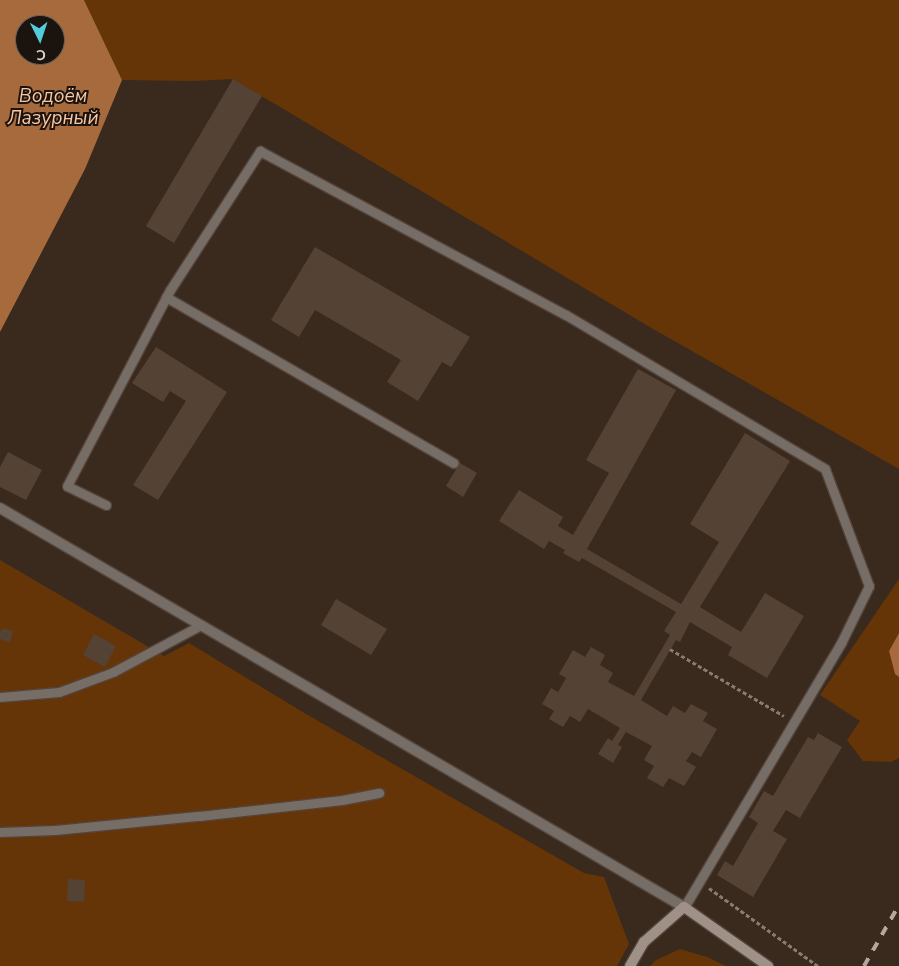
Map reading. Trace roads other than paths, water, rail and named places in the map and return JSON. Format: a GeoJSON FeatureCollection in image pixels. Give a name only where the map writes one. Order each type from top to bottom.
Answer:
{"type":"FeatureCollection","features":[{"type":"Feature","properties":{"kind":"street"},"geometry":{"type":"LineString","coordinates":[[0,508],[684,907],[768,966]]}},
{"type":"Feature","properties":{"kind":"street"},"geometry":{"type":"LineString","coordinates":[[630,966],[644,942],[684,907]]}},
{"type":"Feature","properties":{"kind":"lane"},"geometry":{"type":"LineString","coordinates":[[106,505],[67,486],[166,297],[260,151],[566,315],[825,469],[869,586],[840,643],[684,907]]}},
{"type":"Feature","properties":{"kind":"lane"},"geometry":{"type":"LineString","coordinates":[[166,297],[454,463]]}},
{"type":"Feature","properties":{"kind":"lane"},"geometry":{"type":"LineString","coordinates":[[0,697],[59,692],[112,672],[201,625]]}},
{"type":"Feature","properties":{"kind":"lane"},"geometry":{"type":"LineString","coordinates":[[0,832],[56,830],[199,816],[342,800],[379,793]]}},
{"type":"Feature","properties":{"kind":"water","name":"Водоём Лазурный"},"geometry":{"type":"Polygon","coordinates":[[[0,0],[84,0],[122,80],[85,169],[0,332],[0,0]]]}},
{"type":"Feature","properties":{"kind":"water"},"geometry":{"type":"Polygon","coordinates":[[[899,633],[899,677],[895,674],[889,651],[899,633]]]}},
{"type":"Feature","properties":{"kind":"railway"},"geometry":{"type":"LineString","coordinates":[[864,966],[899,905]]}}]}
